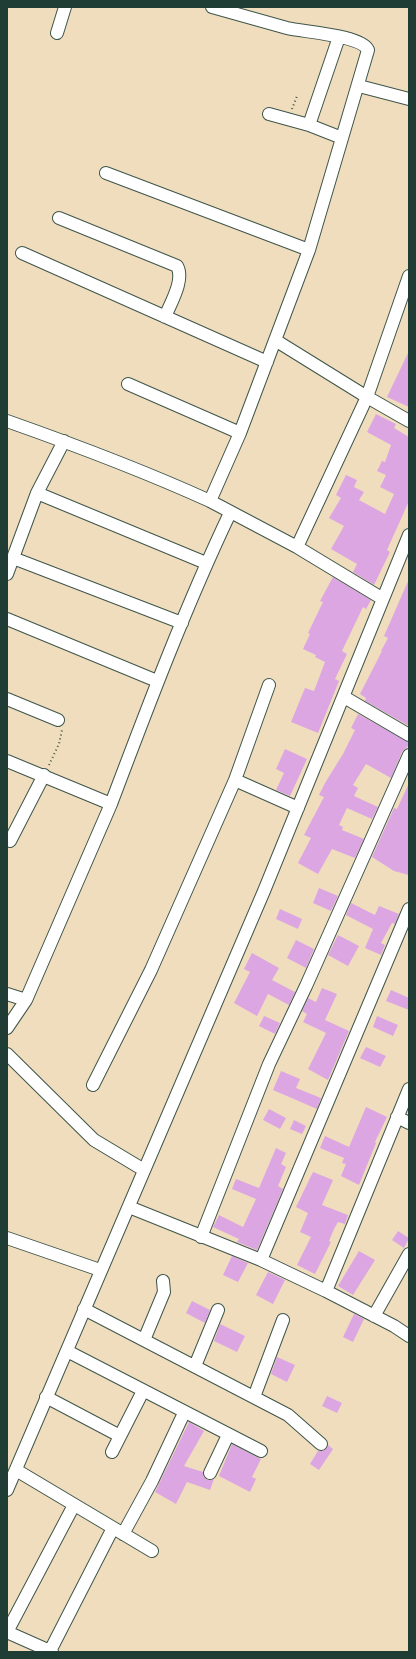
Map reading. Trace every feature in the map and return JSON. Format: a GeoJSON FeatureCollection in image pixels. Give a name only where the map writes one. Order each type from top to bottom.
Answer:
{"type":"FeatureCollection","features":[{"type":"Feature","properties":{"kind":"street"},"geometry":{"type":"LineString","coordinates":[[57,33],[65,7]]}},
{"type":"Feature","properties":{"kind":"street"},"geometry":{"type":"LineString","coordinates":[[210,501],[240,433],[309,250],[359,86],[368,50],[363,44],[339,37],[320,32],[289,28],[212,7]]}},
{"type":"Feature","properties":{"kind":"street"},"geometry":{"type":"LineString","coordinates":[[309,125],[339,37]]}},
{"type":"Feature","properties":{"kind":"street"},"geometry":{"type":"LineString","coordinates":[[359,86],[409,99]]}},
{"type":"Feature","properties":{"kind":"street"},"geometry":{"type":"LineString","coordinates":[[269,114],[309,125],[342,138]]}},
{"type":"Feature","properties":{"kind":"street"},"geometry":{"type":"LineString","coordinates":[[106,173],[309,250]]}},
{"type":"Feature","properties":{"kind":"street"},"geometry":{"type":"LineString","coordinates":[[59,218],[177,266],[180,274],[179,282],[165,317]]}},
{"type":"Feature","properties":{"kind":"street"},"geometry":{"type":"LineString","coordinates":[[22,253],[267,362]]}},
{"type":"Feature","properties":{"kind":"street"},"geometry":{"type":"LineString","coordinates":[[296,547],[367,397],[409,276]]}},
{"type":"Feature","properties":{"kind":"street"},"geometry":{"type":"LineString","coordinates":[[275,340],[409,421]]}},
{"type":"Feature","properties":{"kind":"street"},"geometry":{"type":"LineString","coordinates":[[128,384],[240,433]]}},
{"type":"Feature","properties":{"kind":"street"},"geometry":{"type":"LineString","coordinates":[[7,421],[64,441],[175,485],[210,501],[296,547],[383,599]]}},
{"type":"Feature","properties":{"kind":"street"},"geometry":{"type":"LineString","coordinates":[[7,574],[37,493],[64,441]]}},
{"type":"Feature","properties":{"kind":"street"},"geometry":{"type":"LineString","coordinates":[[37,493],[206,563]]}},
{"type":"Feature","properties":{"kind":"street"},"geometry":{"type":"LineString","coordinates":[[7,1028],[26,1000],[111,804],[157,681],[206,563],[230,513]]}},
{"type":"Feature","properties":{"kind":"street"},"geometry":{"type":"LineString","coordinates":[[8,1486],[67,1351],[100,1270],[129,1207],[298,808],[409,535]]}},
{"type":"Feature","properties":{"kind":"street"},"geometry":{"type":"LineString","coordinates":[[13,558],[182,623]]}},
{"type":"Feature","properties":{"kind":"street"},"geometry":{"type":"LineString","coordinates":[[7,619],[157,681]]}},
{"type":"Feature","properties":{"kind":"street"},"geometry":{"type":"LineString","coordinates":[[93,1085],[151,970],[235,780],[269,685]]}},
{"type":"Feature","properties":{"kind":"street"},"geometry":{"type":"LineString","coordinates":[[344,697],[409,735]]}},
{"type":"Feature","properties":{"kind":"street"},"geometry":{"type":"LineString","coordinates":[[7,699],[58,720]]}},
{"type":"Feature","properties":{"kind":"street"},"geometry":{"type":"LineString","coordinates":[[201,1237],[269,1064],[306,986],[409,754]]}},
{"type":"Feature","properties":{"kind":"street"},"geometry":{"type":"LineString","coordinates":[[7,761],[111,804]]}},
{"type":"Feature","properties":{"kind":"street"},"geometry":{"type":"LineString","coordinates":[[10,841],[44,775]]}},
{"type":"Feature","properties":{"kind":"street"},"geometry":{"type":"LineString","coordinates":[[235,780],[298,808]]}},
{"type":"Feature","properties":{"kind":"street"},"geometry":{"type":"LineString","coordinates":[[261,1260],[409,909]]}},
{"type":"Feature","properties":{"kind":"street"},"geometry":{"type":"LineString","coordinates":[[7,994],[26,1000]]}},
{"type":"Feature","properties":{"kind":"street"},"geometry":{"type":"LineString","coordinates":[[7,1054],[94,1140],[144,1170]]}},
{"type":"Feature","properties":{"kind":"street"},"geometry":{"type":"LineString","coordinates":[[326,1291],[409,1089]]}},
{"type":"Feature","properties":{"kind":"street"},"geometry":{"type":"LineString","coordinates":[[397,1117],[409,1123]]}},
{"type":"Feature","properties":{"kind":"street"},"geometry":{"type":"LineString","coordinates":[[129,1207],[261,1260],[326,1291],[409,1336]]}},
{"type":"Feature","properties":{"kind":"street"},"geometry":{"type":"LineString","coordinates":[[7,1238],[100,1270]]}},
{"type":"Feature","properties":{"kind":"street"},"geometry":{"type":"LineString","coordinates":[[374,1316],[409,1254]]}},
{"type":"Feature","properties":{"kind":"street"},"geometry":{"type":"LineString","coordinates":[[144,1340],[164,1292],[163,1281]]}},
{"type":"Feature","properties":{"kind":"street"},"geometry":{"type":"LineString","coordinates":[[84,1309],[288,1416],[321,1444]]}},
{"type":"Feature","properties":{"kind":"street"},"geometry":{"type":"LineString","coordinates":[[195,1366],[218,1310]]}},
{"type":"Feature","properties":{"kind":"street"},"geometry":{"type":"LineString","coordinates":[[254,1397],[283,1320]]}},
{"type":"Feature","properties":{"kind":"street"},"geometry":{"type":"LineString","coordinates":[[67,1351],[184,1413],[261,1451]]}},
{"type":"Feature","properties":{"kind":"street"},"geometry":{"type":"LineString","coordinates":[[112,1452],[143,1391]]}},
{"type":"Feature","properties":{"kind":"street"},"geometry":{"type":"LineString","coordinates":[[46,1397],[120,1436]]}},
{"type":"Feature","properties":{"kind":"street"},"geometry":{"type":"LineString","coordinates":[[74,1505],[7,1632],[51,1652],[118,1531],[152,1481],[184,1413]]}},
{"type":"Feature","properties":{"kind":"street"},"geometry":{"type":"LineString","coordinates":[[210,1473],[228,1435]]}},
{"type":"Feature","properties":{"kind":"street"},"geometry":{"type":"LineString","coordinates":[[16,1470],[152,1551]]}},
{"type":"Feature","properties":{"kind":"path"},"geometry":{"type":"LineString","coordinates":[[44,775],[60,744],[62,728],[58,720]]}},
{"type":"Feature","properties":{"kind":"building"},"geometry":{"type":"Polygon","coordinates":[[[409,351],[409,407],[387,397],[409,351]]]}},
{"type":"Feature","properties":{"kind":"building"},"geometry":{"type":"Polygon","coordinates":[[[376,414],[396,424],[394,428],[409,437],[409,501],[387,550],[390,552],[374,585],[353,572],[357,564],[331,549],[344,526],[329,518],[341,498],[336,495],[346,475],[357,480],[354,487],[364,492],[359,500],[385,514],[394,494],[380,487],[386,475],[377,471],[382,461],[385,462],[391,445],[367,432],[376,414]]]}},
{"type":"Feature","properties":{"kind":"building"},"geometry":{"type":"Polygon","coordinates":[[[333,577],[371,600],[366,609],[363,607],[342,651],[347,654],[335,679],[339,681],[318,733],[291,722],[305,688],[314,691],[325,662],[315,657],[316,655],[303,649],[310,634],[308,633],[323,602],[320,601],[333,577]]]}},
{"type":"Feature","properties":{"kind":"building"},"geometry":{"type":"Polygon","coordinates":[[[409,579],[409,726],[365,701],[366,698],[360,694],[388,638],[384,636],[409,579]]]}},
{"type":"Feature","properties":{"kind":"building"},"geometry":{"type":"Polygon","coordinates":[[[358,714],[409,742],[409,745],[402,752],[391,778],[366,764],[353,785],[358,788],[354,796],[378,807],[372,819],[347,808],[339,825],[343,827],[342,830],[364,839],[355,858],[332,849],[318,874],[298,863],[311,838],[304,835],[324,797],[319,795],[355,730],[351,728],[358,714]]]}},
{"type":"Feature","properties":{"kind":"building"},"geometry":{"type":"Polygon","coordinates":[[[285,749],[307,759],[290,796],[276,790],[284,773],[276,769],[285,749]]]}},
{"type":"Feature","properties":{"kind":"building"},"geometry":{"type":"Polygon","coordinates":[[[409,783],[409,875],[394,871],[372,857],[394,808],[397,809],[409,783]]]}},
{"type":"Feature","properties":{"kind":"building"},"geometry":{"type":"Polygon","coordinates":[[[319,888],[338,896],[331,911],[313,903],[319,888]]]}},
{"type":"Feature","properties":{"kind":"building"},"geometry":{"type":"Polygon","coordinates":[[[351,903],[375,915],[379,906],[399,914],[395,924],[392,923],[381,943],[385,945],[381,955],[365,948],[373,929],[346,915],[351,903]]]}},
{"type":"Feature","properties":{"kind":"building"},"geometry":{"type":"Polygon","coordinates":[[[280,909],[302,919],[298,929],[276,919],[280,909]]]}},
{"type":"Feature","properties":{"kind":"building"},"geometry":{"type":"Polygon","coordinates":[[[338,935],[359,946],[348,966],[328,955],[338,935]]]}},
{"type":"Feature","properties":{"kind":"building"},"geometry":{"type":"Polygon","coordinates":[[[296,940],[314,949],[306,968],[287,958],[296,940]]]}},
{"type":"Feature","properties":{"kind":"building"},"geometry":{"type":"Polygon","coordinates":[[[252,953],[279,968],[272,980],[295,992],[289,1005],[268,994],[257,1016],[234,1003],[250,972],[244,969],[252,953]]]}},
{"type":"Feature","properties":{"kind":"building"},"geometry":{"type":"Polygon","coordinates":[[[322,988],[337,994],[325,1020],[349,1031],[328,1080],[308,1069],[326,1033],[303,1022],[307,1014],[302,1011],[308,998],[316,1002],[322,988]]]}},
{"type":"Feature","properties":{"kind":"building"},"geometry":{"type":"Polygon","coordinates":[[[391,990],[409,998],[409,1010],[386,1001],[391,990]]]}},
{"type":"Feature","properties":{"kind":"building"},"geometry":{"type":"Polygon","coordinates":[[[264,1016],[280,1023],[275,1034],[259,1026],[264,1016]]]}},
{"type":"Feature","properties":{"kind":"building"},"geometry":{"type":"Polygon","coordinates":[[[377,1016],[398,1025],[393,1036],[373,1027],[377,1016]]]}},
{"type":"Feature","properties":{"kind":"building"},"geometry":{"type":"Polygon","coordinates":[[[366,1047],[386,1056],[380,1067],[360,1058],[366,1047]]]}},
{"type":"Feature","properties":{"kind":"building"},"geometry":{"type":"Polygon","coordinates":[[[281,1071],[300,1079],[296,1088],[321,1098],[317,1109],[273,1090],[281,1071]]]}},
{"type":"Feature","properties":{"kind":"building"},"geometry":{"type":"Polygon","coordinates":[[[366,1107],[387,1117],[375,1142],[376,1143],[359,1185],[341,1176],[346,1164],[342,1163],[344,1158],[320,1148],[325,1136],[349,1147],[366,1107]]]}},
{"type":"Feature","properties":{"kind":"building"},"geometry":{"type":"Polygon","coordinates":[[[269,1109],[286,1118],[280,1129],[263,1120],[269,1109]]]}},
{"type":"Feature","properties":{"kind":"building"},"geometry":{"type":"Polygon","coordinates":[[[294,1120],[306,1126],[302,1134],[290,1129],[294,1120]]]}},
{"type":"Feature","properties":{"kind":"building"},"geometry":{"type":"Polygon","coordinates":[[[276,1148],[286,1153],[281,1164],[286,1167],[278,1186],[283,1189],[257,1250],[237,1242],[239,1239],[213,1227],[219,1215],[243,1227],[256,1199],[232,1189],[236,1179],[259,1188],[276,1148]]]}},
{"type":"Feature","properties":{"kind":"building"},"geometry":{"type":"Polygon","coordinates":[[[313,1172],[333,1180],[322,1205],[348,1215],[345,1224],[338,1222],[334,1229],[329,1241],[331,1242],[315,1274],[297,1265],[311,1237],[300,1232],[308,1213],[296,1207],[313,1172]]]}},
{"type":"Feature","properties":{"kind":"building"},"geometry":{"type":"Polygon","coordinates":[[[398,1231],[409,1238],[404,1248],[392,1240],[398,1231]]]}},
{"type":"Feature","properties":{"kind":"building"},"geometry":{"type":"Polygon","coordinates":[[[359,1251],[375,1260],[353,1295],[338,1286],[359,1251]]]}},
{"type":"Feature","properties":{"kind":"building"},"geometry":{"type":"Polygon","coordinates":[[[232,1256],[248,1263],[238,1282],[223,1275],[232,1256]]]}},
{"type":"Feature","properties":{"kind":"building"},"geometry":{"type":"Polygon","coordinates":[[[268,1272],[285,1280],[273,1304],[256,1295],[268,1272]]]}},
{"type":"Feature","properties":{"kind":"building"},"geometry":{"type":"Polygon","coordinates":[[[192,1301],[210,1310],[205,1323],[186,1313],[192,1301]]]}},
{"type":"Feature","properties":{"kind":"building"},"geometry":{"type":"Polygon","coordinates":[[[354,1314],[364,1319],[353,1342],[343,1337],[354,1314]]]}},
{"type":"Feature","properties":{"kind":"building"},"geometry":{"type":"Polygon","coordinates":[[[220,1324],[245,1336],[237,1352],[214,1341],[220,1324]]]}},
{"type":"Feature","properties":{"kind":"building"},"geometry":{"type":"Polygon","coordinates":[[[277,1357],[295,1365],[287,1382],[271,1374],[277,1357]]]}},
{"type":"Feature","properties":{"kind":"building"},"geometry":{"type":"Polygon","coordinates":[[[327,1396],[342,1403],[337,1413],[322,1406],[327,1396]]]}},
{"type":"Feature","properties":{"kind":"building"},"geometry":{"type":"Polygon","coordinates":[[[189,1422],[204,1431],[184,1466],[203,1472],[204,1477],[207,1480],[214,1479],[210,1490],[187,1482],[176,1504],[155,1492],[189,1422]]]}},
{"type":"Feature","properties":{"kind":"building"},"geometry":{"type":"Polygon","coordinates":[[[232,1444],[261,1459],[252,1477],[256,1479],[250,1492],[219,1476],[232,1444]]]}},
{"type":"Feature","properties":{"kind":"building"},"geometry":{"type":"Polygon","coordinates":[[[328,1445],[333,1449],[319,1470],[310,1464],[318,1451],[324,1451],[328,1445]]]}}]}
